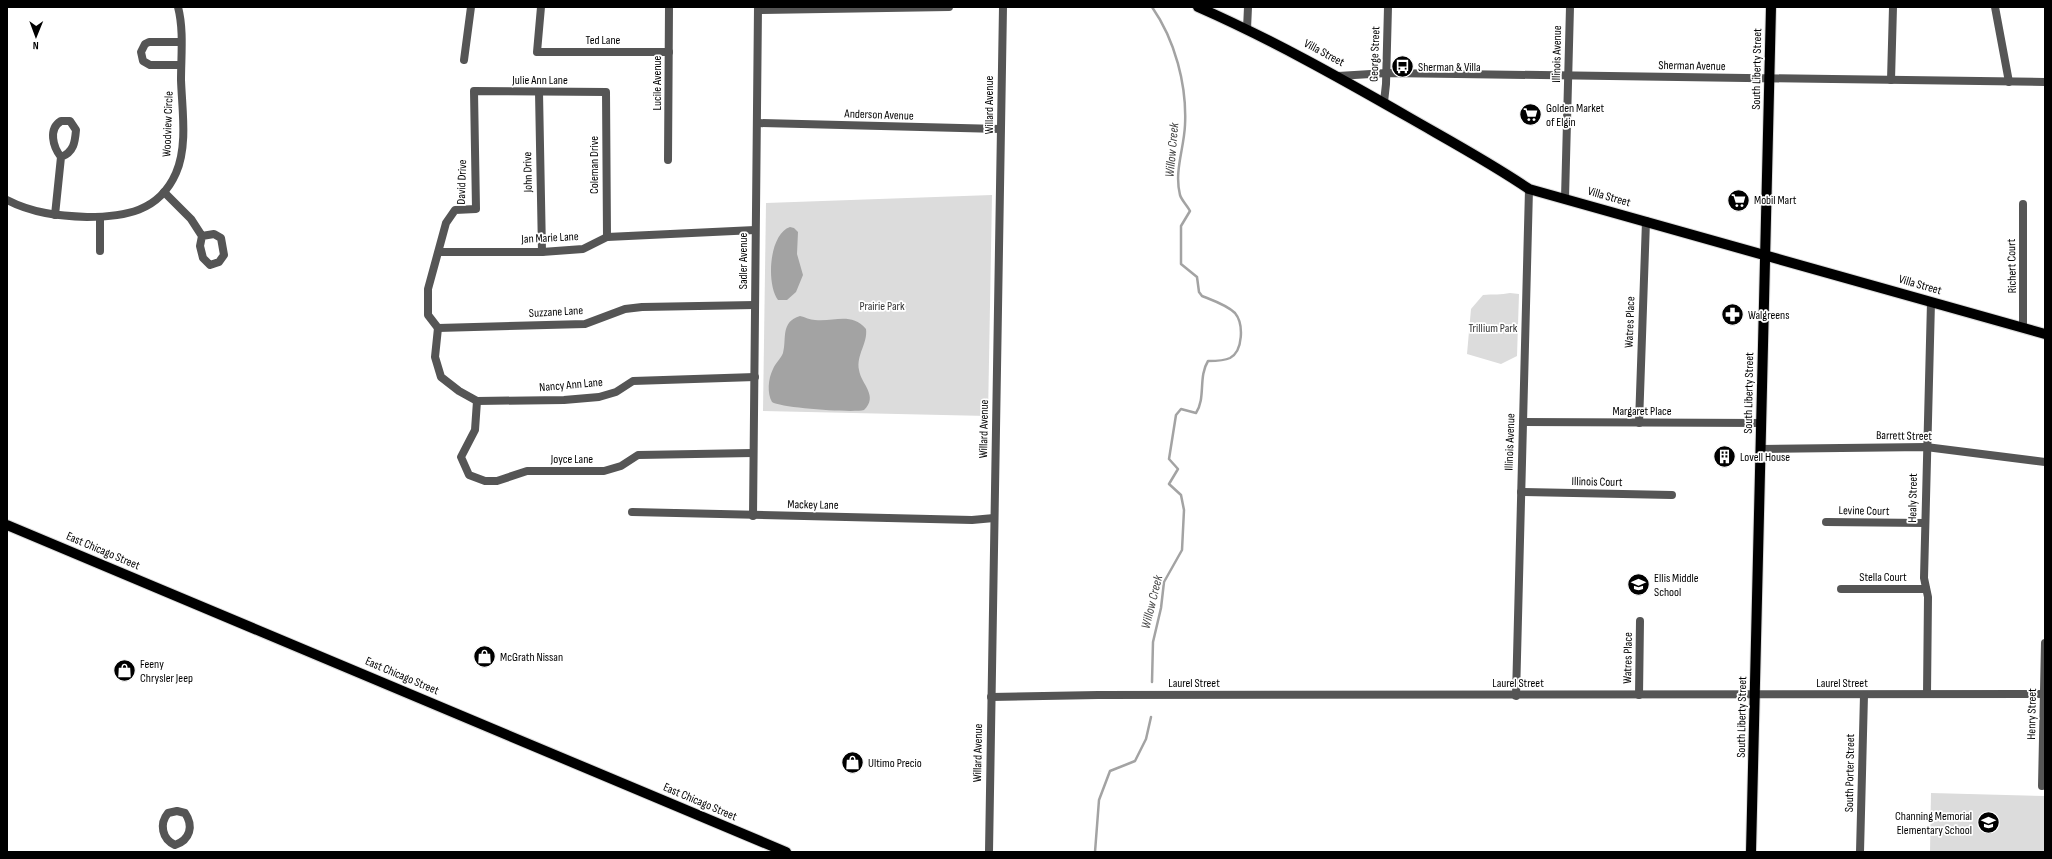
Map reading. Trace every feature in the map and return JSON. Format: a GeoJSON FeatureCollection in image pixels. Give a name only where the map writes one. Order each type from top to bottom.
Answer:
{"type":"FeatureCollection","features":[{"type":"Feature","properties":{"kind":"main road","name":"Villa Street"},"geometry":{"type":"LineString","coordinates":[[1198,7],[1247,29],[1338,76],[1496,167],[1529,189],[2045,334]]}},
{"type":"Feature","properties":{"kind":"main road","name":"South Liberty Street"},"geometry":{"type":"LineString","coordinates":[[1751,852],[1756,695],[1771,7]]}},
{"type":"Feature","properties":{"kind":"main road","name":"East Chicago Street"},"geometry":{"type":"LineString","coordinates":[[7,525],[786,852]]}},
{"type":"Feature","properties":{"kind":"street","name":"Woodview Circle"},"geometry":{"type":"LineString","coordinates":[[7,200],[36,212],[55,215],[100,217],[128,214],[148,205],[164,192],[176,174],[181,154],[181,42],[178,7]]}},
{"type":"Feature","properties":{"kind":"street"},"geometry":{"type":"LineString","coordinates":[[464,60],[471,7]]}},
{"type":"Feature","properties":{"kind":"street","name":"Ted Lane"},"geometry":{"type":"LineString","coordinates":[[542,7],[537,52],[669,52]]}},
{"type":"Feature","properties":{"kind":"street","name":"Lucile Avenue"},"geometry":{"type":"LineString","coordinates":[[668,160],[669,7]]}},
{"type":"Feature","properties":{"kind":"street"},"geometry":{"type":"LineString","coordinates":[[758,8],[949,7]]}},
{"type":"Feature","properties":{"kind":"street","name":"Willard Avenue"},"geometry":{"type":"LineString","coordinates":[[989,852],[1003,7]]}},
{"type":"Feature","properties":{"kind":"street"},"geometry":{"type":"LineString","coordinates":[[1247,29],[1248,7]]}},
{"type":"Feature","properties":{"kind":"street","name":"George Street"},"geometry":{"type":"LineString","coordinates":[[1384,102],[1387,73],[1388,7]]}},
{"type":"Feature","properties":{"kind":"street","name":"Illinois Avenue"},"geometry":{"type":"LineString","coordinates":[[1565,198],[1570,7]]}},
{"type":"Feature","properties":{"kind":"street"},"geometry":{"type":"LineString","coordinates":[[1891,80],[1893,7]]}},
{"type":"Feature","properties":{"kind":"street"},"geometry":{"type":"LineString","coordinates":[[1995,7],[2009,82]]}},
{"type":"Feature","properties":{"kind":"street","name":"Sadler Avenue"},"geometry":{"type":"LineString","coordinates":[[753,516],[758,8]]}},
{"type":"Feature","properties":{"kind":"street"},"geometry":{"type":"LineString","coordinates":[[181,42],[149,42],[145,44],[141,52],[143,61],[150,65],[181,65]]}},
{"type":"Feature","properties":{"kind":"street","name":"Sherman Avenue"},"geometry":{"type":"LineString","coordinates":[[1338,76],[1387,73],[2045,82]]}},
{"type":"Feature","properties":{"kind":"street","name":"Julie Ann Lane"},"geometry":{"type":"LineString","coordinates":[[474,91],[606,92]]}},
{"type":"Feature","properties":{"kind":"street","name":"David Drive"},"geometry":{"type":"LineString","coordinates":[[439,252],[446,222],[455,210],[476,209],[474,91]]}},
{"type":"Feature","properties":{"kind":"street","name":"John Drive"},"geometry":{"type":"LineString","coordinates":[[539,92],[542,252]]}},
{"type":"Feature","properties":{"kind":"street","name":"Coleman Drive"},"geometry":{"type":"LineString","coordinates":[[606,92],[607,237]]}},
{"type":"Feature","properties":{"kind":"street","name":"Anderson Avenue"},"geometry":{"type":"LineString","coordinates":[[757,123],[1000,129]]}},
{"type":"Feature","properties":{"kind":"street"},"geometry":{"type":"LineString","coordinates":[[55,215],[61,157]]}},
{"type":"Feature","properties":{"kind":"street","name":"Illinois Avenue"},"geometry":{"type":"LineString","coordinates":[[1516,696],[1529,189]]}},
{"type":"Feature","properties":{"kind":"street"},"geometry":{"type":"LineString","coordinates":[[164,192],[191,219],[202,236]]}},
{"type":"Feature","properties":{"kind":"street","name":"Richert Court"},"geometry":{"type":"LineString","coordinates":[[2023,328],[2024,204]]}},
{"type":"Feature","properties":{"kind":"street"},"geometry":{"type":"LineString","coordinates":[[100,217],[100,251]]}},
{"type":"Feature","properties":{"kind":"street","name":"Watres Place"},"geometry":{"type":"LineString","coordinates":[[1639,423],[1646,221]]}},
{"type":"Feature","properties":{"kind":"street","name":"Jan Marie Lane"},"geometry":{"type":"LineString","coordinates":[[439,252],[542,252],[583,249],[607,237],[755,230]]}},
{"type":"Feature","properties":{"kind":"street"},"geometry":{"type":"LineString","coordinates":[[438,328],[428,314],[428,289],[439,252]]}},
{"type":"Feature","properties":{"kind":"street","name":"Healy Street"},"geometry":{"type":"LineString","coordinates":[[1927,694],[1928,597],[1924,578],[1926,447],[1931,302]]}},
{"type":"Feature","properties":{"kind":"street","name":"Suzzane Lane"},"geometry":{"type":"LineString","coordinates":[[438,328],[586,324],[625,309],[642,307],[755,305]]}},
{"type":"Feature","properties":{"kind":"street","name":"Nancy Ann Lane"},"geometry":{"type":"LineString","coordinates":[[438,328],[435,357],[441,377],[459,391],[477,401],[564,400],[599,397],[616,392],[633,381],[670,378],[755,377]]}},
{"type":"Feature","properties":{"kind":"street","name":"Joyce Lane"},"geometry":{"type":"LineString","coordinates":[[477,401],[475,430],[461,457],[469,475],[485,481],[497,481],[527,471],[604,471],[621,466],[638,455],[753,453]]}},
{"type":"Feature","properties":{"kind":"street","name":"Margaret Place"},"geometry":{"type":"LineString","coordinates":[[1523,422],[1761,423]]}},
{"type":"Feature","properties":{"kind":"street","name":"Barrett Street"},"geometry":{"type":"LineString","coordinates":[[1761,449],[1926,447],[2045,462]]}},
{"type":"Feature","properties":{"kind":"street","name":"Illinois Court"},"geometry":{"type":"LineString","coordinates":[[1521,492],[1672,495]]}},
{"type":"Feature","properties":{"kind":"street","name":"Mackey Lane"},"geometry":{"type":"LineString","coordinates":[[632,512],[753,516],[994,518]]}},
{"type":"Feature","properties":{"kind":"street","name":"Levine Court"},"geometry":{"type":"LineString","coordinates":[[1826,522],[1925,523]]}},
{"type":"Feature","properties":{"kind":"street","name":"Stella Court"},"geometry":{"type":"LineString","coordinates":[[1841,589],[1926,589]]}},
{"type":"Feature","properties":{"kind":"street","name":"Watres Place"},"geometry":{"type":"LineString","coordinates":[[1639,695],[1640,621]]}},
{"type":"Feature","properties":{"kind":"street","name":"Henry Street"},"geometry":{"type":"LineString","coordinates":[[2042,786],[2045,643]]}},
{"type":"Feature","properties":{"kind":"street","name":"Laurel Street"},"geometry":{"type":"LineString","coordinates":[[991,697],[1098,695],[1516,696],[2045,694]]}},
{"type":"Feature","properties":{"kind":"street","name":"South Porter Street"},"geometry":{"type":"LineString","coordinates":[[1860,852],[1864,695]]}},
{"type":"Feature","properties":{"kind":"green space","name":"Prairie Park"},"geometry":{"type":"Polygon","coordinates":[[[992,195],[988,416],[763,411],[766,203],[992,195]]]}},
{"type":"Feature","properties":{"kind":"green space","name":"Trillium Park"},"geometry":{"type":"Polygon","coordinates":[[[1510,293],[1519,294],[1517,356],[1501,364],[1467,354],[1471,309],[1483,295],[1510,293]]]}},
{"type":"Feature","properties":{"kind":"green space","name":"Channing Memorial Elementary School"},"geometry":{"type":"Polygon","coordinates":[[[1931,793],[2045,796],[2045,852],[1930,852],[1931,793]]]}},
{"type":"Feature","properties":{"kind":"shaded area"},"geometry":{"type":"Polygon","coordinates":[[[790,227],[794,228],[798,232],[797,254],[803,275],[796,292],[787,300],[778,300],[774,293],[772,283],[772,260],[778,239],[783,231],[790,227]]]}},
{"type":"Feature","properties":{"kind":"shaded area"},"geometry":{"type":"Polygon","coordinates":[[[800,316],[811,320],[849,319],[855,321],[866,329],[865,339],[859,359],[860,375],[870,395],[868,405],[864,410],[846,411],[817,409],[789,406],[772,402],[769,390],[771,373],[783,353],[789,322],[800,316]]]}},
{"type":"Feature","properties":{"kind":"waterway","name":"Willow Creek"},"geometry":{"type":"LineString","coordinates":[[1152,7],[1173,48],[1182,79],[1184,94],[1185,125],[1178,186],[1180,195],[1190,211],[1181,226],[1181,264],[1197,277],[1199,292],[1202,296],[1224,305],[1235,313],[1241,330],[1240,344],[1234,355],[1225,360],[1208,361],[1203,374],[1201,401],[1196,413],[1181,409],[1176,415],[1169,459],[1178,469],[1169,484],[1181,495],[1184,510],[1182,550],[1164,582],[1161,608],[1153,642],[1152,682]]}},
{"type":"Feature","properties":{"kind":"waterway","name":"Willow Creek"},"geometry":{"type":"LineString","coordinates":[[1095,852],[1099,800],[1110,771],[1135,761],[1146,739],[1151,717]]}},
{"type":"Feature","properties":{"kind":"place","name":"Sherman & Villa"},"geometry":{"type":"Point","coordinates":[1402,67]}},
{"type":"Feature","properties":{"kind":"place","name":"Golden Market of Elgin"},"geometry":{"type":"Point","coordinates":[1531,115]}},
{"type":"Feature","properties":{"kind":"place","name":"Mobil Mart"},"geometry":{"type":"Point","coordinates":[1738,200]}},
{"type":"Feature","properties":{"kind":"place","name":"Walgreens"},"geometry":{"type":"Point","coordinates":[1732,315]}},
{"type":"Feature","properties":{"kind":"place","name":"Lovell House"},"geometry":{"type":"Point","coordinates":[1725,457]}},
{"type":"Feature","properties":{"kind":"place","name":"Ellis Middle School"},"geometry":{"type":"Point","coordinates":[1639,585]}},
{"type":"Feature","properties":{"kind":"place","name":"McGrath Nissan"},"geometry":{"type":"Point","coordinates":[485,657]}},
{"type":"Feature","properties":{"kind":"place","name":"Feeny Chrysler Jeep"},"geometry":{"type":"Point","coordinates":[125,671]}},
{"type":"Feature","properties":{"kind":"place","name":"Ultimo Precio"},"geometry":{"type":"Point","coordinates":[852,763]}},
{"type":"Feature","properties":{"kind":"place","name":"Channing Memorial Elementary School"},"geometry":{"type":"Point","coordinates":[1988,823]}}]}
